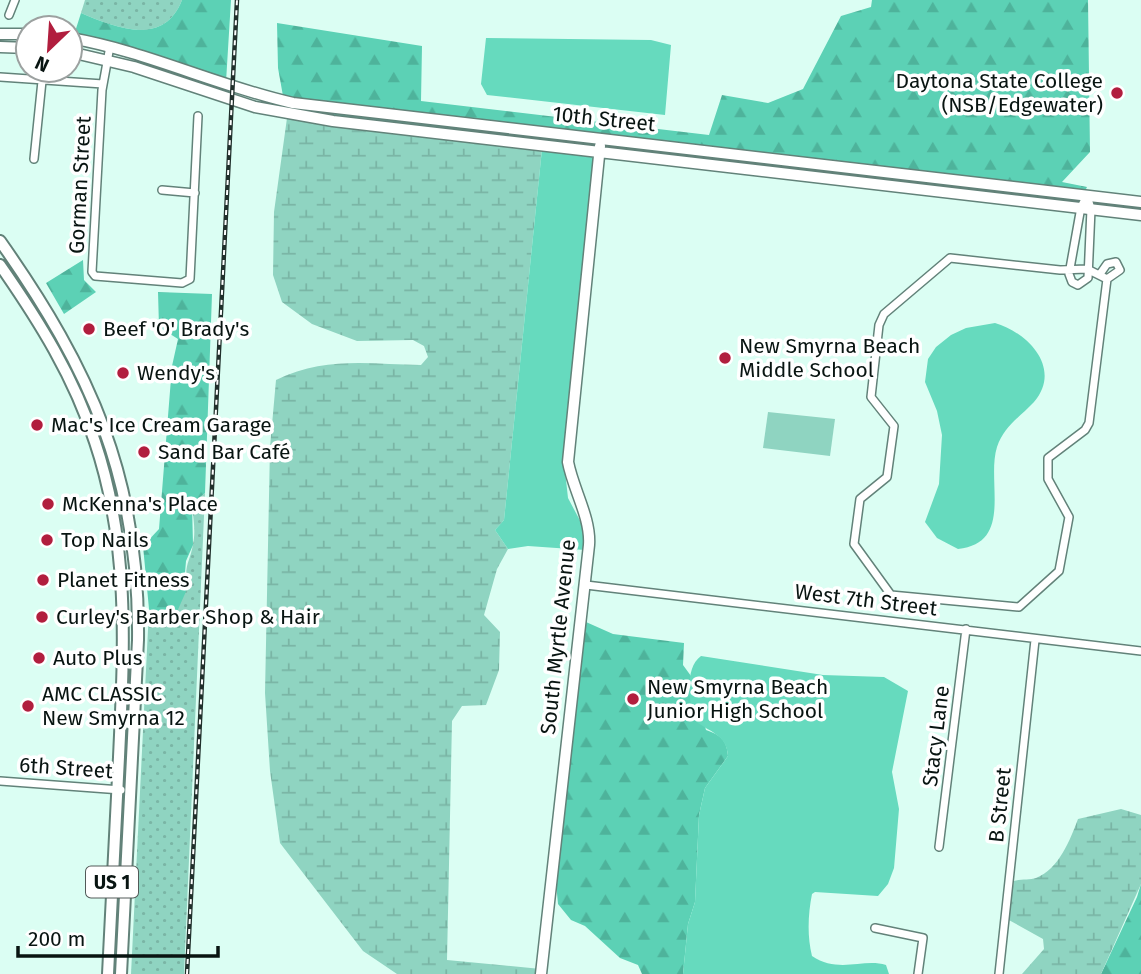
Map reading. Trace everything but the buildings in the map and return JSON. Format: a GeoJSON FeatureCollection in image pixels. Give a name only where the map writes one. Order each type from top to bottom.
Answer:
{"type":"FeatureCollection","features":[{"type":"Feature","properties":{"kind":"main road","name":"US 1"},"geometry":{"type":"LineString","coordinates":[[0,241],[53,320],[77,362],[96,404],[118,470],[132,540],[138,595],[137,665],[121,973]]}},
{"type":"Feature","properties":{"kind":"main road"},"geometry":{"type":"LineString","coordinates":[[0,248],[10,256]]}},
{"type":"Feature","properties":{"kind":"main road","name":"US 1"},"geometry":{"type":"LineString","coordinates":[[0,265],[38,320],[65,368],[84,411],[104,471],[119,540],[124,592],[124,665],[108,973]]}},
{"type":"Feature","properties":{"kind":"street"},"geometry":{"type":"LineString","coordinates":[[9,15],[15,0]]}},
{"type":"Feature","properties":{"kind":"street","name":"10th Street"},"geometry":{"type":"LineString","coordinates":[[84,41],[110,46],[206,79],[293,103],[1141,202]]}},
{"type":"Feature","properties":{"kind":"street","name":"Gorman Street"},"geometry":{"type":"LineString","coordinates":[[110,46],[103,84],[92,271],[95,276],[181,283],[190,279],[198,116]]}},
{"type":"Feature","properties":{"kind":"street","name":"10th Street"},"geometry":{"type":"LineString","coordinates":[[84,55],[261,108],[333,121],[1141,215]]}},
{"type":"Feature","properties":{"kind":"street"},"geometry":{"type":"LineString","coordinates":[[202,90],[206,79]]}},
{"type":"Feature","properties":{"kind":"street"},"geometry":{"type":"LineString","coordinates":[[84,83],[103,84]]}},
{"type":"Feature","properties":{"kind":"street"},"geometry":{"type":"LineString","coordinates":[[34,159],[42,84]]}},
{"type":"Feature","properties":{"kind":"street"},"geometry":{"type":"LineString","coordinates":[[261,108],[262,96]]}},
{"type":"Feature","properties":{"kind":"street","name":"South Myrtle Avenue"},"geometry":{"type":"LineString","coordinates":[[541,974],[586,586],[589,529],[573,487],[568,462],[601,139]]}},
{"type":"Feature","properties":{"kind":"street"},"geometry":{"type":"LineString","coordinates":[[162,190],[195,193]]}},
{"type":"Feature","properties":{"kind":"street"},"geometry":{"type":"LineString","coordinates":[[1086,208],[1070,267],[1070,279],[1078,285],[1087,280],[1087,195]]}},
{"type":"Feature","properties":{"kind":"street"},"geometry":{"type":"LineString","coordinates":[[1076,242],[1088,243]]}},
{"type":"Feature","properties":{"kind":"street"},"geometry":{"type":"LineString","coordinates":[[1100,274],[1107,264],[1116,262],[1120,270],[1107,279],[1089,422],[1085,430],[1048,458],[1046,464],[1048,479],[1069,517],[1056,577],[1019,607],[891,595],[856,550],[853,538],[860,499],[887,477],[894,426],[871,397],[879,325],[884,314],[950,258],[1060,270],[1070,267],[1087,269],[1107,279]]}},
{"type":"Feature","properties":{"kind":"street"},"geometry":{"type":"LineString","coordinates":[[65,368],[77,362]]}},
{"type":"Feature","properties":{"kind":"street"},"geometry":{"type":"LineString","coordinates":[[84,411],[96,404]]}},
{"type":"Feature","properties":{"kind":"street"},"geometry":{"type":"LineString","coordinates":[[119,540],[132,540]]}},
{"type":"Feature","properties":{"kind":"street","name":"West 7th Street"},"geometry":{"type":"LineString","coordinates":[[586,586],[1141,651]]}},
{"type":"Feature","properties":{"kind":"street","name":"Stacy Lane"},"geometry":{"type":"LineString","coordinates":[[939,848],[967,629]]}},
{"type":"Feature","properties":{"kind":"street","name":"B Street"},"geometry":{"type":"LineString","coordinates":[[999,974],[1035,640]]}},
{"type":"Feature","properties":{"kind":"street"},"geometry":{"type":"LineString","coordinates":[[124,665],[137,665]]}},
{"type":"Feature","properties":{"kind":"street","name":"6th Street"},"geometry":{"type":"LineString","coordinates":[[0,781],[130,790]]}},
{"type":"Feature","properties":{"kind":"street"},"geometry":{"type":"LineString","coordinates":[[875,928],[923,937],[918,974]]}},
{"type":"Feature","properties":{"kind":"street"},"geometry":{"type":"LineString","coordinates":[[108,973],[121,973]]}},
{"type":"Feature","properties":{"kind":"green space"},"geometry":{"type":"Polygon","coordinates":[[[85,0],[182,0],[174,15],[164,24],[151,29],[124,28],[81,13],[85,0]]]}},
{"type":"Feature","properties":{"kind":"green space"},"geometry":{"type":"Polygon","coordinates":[[[182,0],[231,0],[226,82],[114,42],[84,37],[84,14],[109,24],[138,30],[164,24],[174,15],[182,0]]]}},
{"type":"Feature","properties":{"kind":"green space"},"geometry":{"type":"Polygon","coordinates":[[[872,0],[1088,0],[1090,152],[1062,182],[1087,187],[1085,191],[294,99],[283,96],[278,68],[277,23],[422,46],[421,101],[709,135],[722,95],[768,103],[803,89],[841,16],[871,7],[872,0]]]}},
{"type":"Feature","properties":{"kind":"green space"},"geometry":{"type":"Polygon","coordinates":[[[284,105],[597,142],[596,147],[285,110],[284,105]]]}},
{"type":"Feature","properties":{"kind":"green space"},"geometry":{"type":"Polygon","coordinates":[[[287,118],[542,149],[504,520],[495,530],[508,549],[497,569],[484,615],[500,632],[499,670],[486,705],[462,706],[452,721],[447,960],[541,969],[541,974],[397,974],[363,951],[280,843],[270,771],[265,693],[270,447],[276,380],[294,372],[330,364],[421,365],[428,357],[424,346],[413,340],[357,341],[312,324],[282,302],[273,275],[274,212],[287,118]]]}},
{"type":"Feature","properties":{"kind":"green space"},"geometry":{"type":"Polygon","coordinates":[[[604,143],[1082,198],[1080,203],[603,148],[604,143]]]}},
{"type":"Feature","properties":{"kind":"green space"},"geometry":{"type":"Polygon","coordinates":[[[83,260],[84,280],[96,292],[64,314],[46,283],[83,260]]]}},
{"type":"Feature","properties":{"kind":"green space"},"geometry":{"type":"Polygon","coordinates":[[[158,292],[212,294],[205,493],[192,504],[193,545],[186,561],[185,573],[188,587],[176,614],[163,619],[155,618],[149,609],[143,546],[159,529],[172,366],[178,339],[159,327],[158,292]]]}},
{"type":"Feature","properties":{"kind":"green space"},"geometry":{"type":"Polygon","coordinates":[[[768,412],[835,419],[830,456],[763,448],[768,412]]]}},
{"type":"Feature","properties":{"kind":"green space"},"geometry":{"type":"Polygon","coordinates":[[[205,493],[184,974],[131,974],[149,609],[155,618],[188,587],[187,569],[194,534],[192,504],[205,493]]]}},
{"type":"Feature","properties":{"kind":"green space"},"geometry":{"type":"Polygon","coordinates":[[[586,622],[613,634],[684,643],[683,665],[691,676],[706,730],[719,736],[726,746],[728,756],[705,788],[699,815],[695,902],[688,924],[683,974],[642,974],[638,965],[620,958],[585,926],[571,920],[558,904],[556,883],[586,622]]]}},
{"type":"Feature","properties":{"kind":"green space"},"geometry":{"type":"Polygon","coordinates":[[[1121,809],[1141,815],[1141,884],[1101,974],[1022,974],[1044,949],[1043,939],[1007,919],[1014,881],[1036,878],[1051,868],[1063,853],[1078,819],[1121,809]]]}},
{"type":"Feature","properties":{"kind":"green space"},"geometry":{"type":"Polygon","coordinates":[[[1141,884],[1141,974],[1101,974],[1137,897],[1141,884]]]}},
{"type":"Feature","properties":{"kind":"shaded area"},"geometry":{"type":"Polygon","coordinates":[[[486,38],[651,40],[671,45],[665,115],[487,95],[481,84],[486,38]]]}},
{"type":"Feature","properties":{"kind":"shaded area"},"geometry":{"type":"Polygon","coordinates":[[[542,149],[595,155],[564,462],[568,498],[585,530],[585,550],[528,546],[508,549],[495,530],[504,520],[542,149]]]}},
{"type":"Feature","properties":{"kind":"shaded area"},"geometry":{"type":"Polygon","coordinates":[[[995,323],[1019,334],[1029,343],[1043,364],[1045,377],[1034,402],[1008,427],[997,447],[994,461],[994,509],[992,523],[986,535],[975,544],[958,549],[937,538],[925,522],[939,484],[942,435],[937,411],[925,382],[928,359],[936,347],[951,335],[966,328],[995,323]]]}},
{"type":"Feature","properties":{"kind":"shaded area"},"geometry":{"type":"Polygon","coordinates":[[[701,656],[823,675],[884,677],[908,691],[892,772],[899,809],[894,868],[888,884],[878,896],[815,892],[812,894],[809,917],[812,956],[832,964],[886,965],[889,974],[683,974],[688,924],[695,902],[699,815],[705,788],[728,756],[720,738],[693,719],[690,676],[692,668],[701,656]]]}},
{"type":"Feature","properties":{"kind":"railway"},"geometry":{"type":"LineString","coordinates":[[187,974],[237,0]]}},
{"type":"Feature","properties":{"kind":"place","name":"Daytona State College (NSB/Edgewater)"},"geometry":{"type":"Point","coordinates":[1117,93]}},
{"type":"Feature","properties":{"kind":"place","name":"Beef 'O' Brady's"},"geometry":{"type":"Point","coordinates":[89,329]}},
{"type":"Feature","properties":{"kind":"place","name":"New Smyrna Beach Middle School"},"geometry":{"type":"Point","coordinates":[725,358]}},
{"type":"Feature","properties":{"kind":"place","name":"Wendy's"},"geometry":{"type":"Point","coordinates":[123,373]}},
{"type":"Feature","properties":{"kind":"place","name":"Mac's Ice Cream Garage"},"geometry":{"type":"Point","coordinates":[37,425]}},
{"type":"Feature","properties":{"kind":"place","name":"Sand Bar Café"},"geometry":{"type":"Point","coordinates":[144,452]}},
{"type":"Feature","properties":{"kind":"place","name":"McKenna's Place"},"geometry":{"type":"Point","coordinates":[48,504]}},
{"type":"Feature","properties":{"kind":"place","name":"Top Nails"},"geometry":{"type":"Point","coordinates":[47,540]}},
{"type":"Feature","properties":{"kind":"place","name":"Planet Fitness"},"geometry":{"type":"Point","coordinates":[43,580]}},
{"type":"Feature","properties":{"kind":"place","name":"Curley's Barber Shop & Hair"},"geometry":{"type":"Point","coordinates":[42,617]}},
{"type":"Feature","properties":{"kind":"place","name":"Auto Plus"},"geometry":{"type":"Point","coordinates":[39,658]}},
{"type":"Feature","properties":{"kind":"place","name":"New Smyrna Beach Junior High School"},"geometry":{"type":"Point","coordinates":[633,699]}},
{"type":"Feature","properties":{"kind":"place","name":"AMC CLASSIC New Smyrna 12"},"geometry":{"type":"Point","coordinates":[28,706]}}]}
